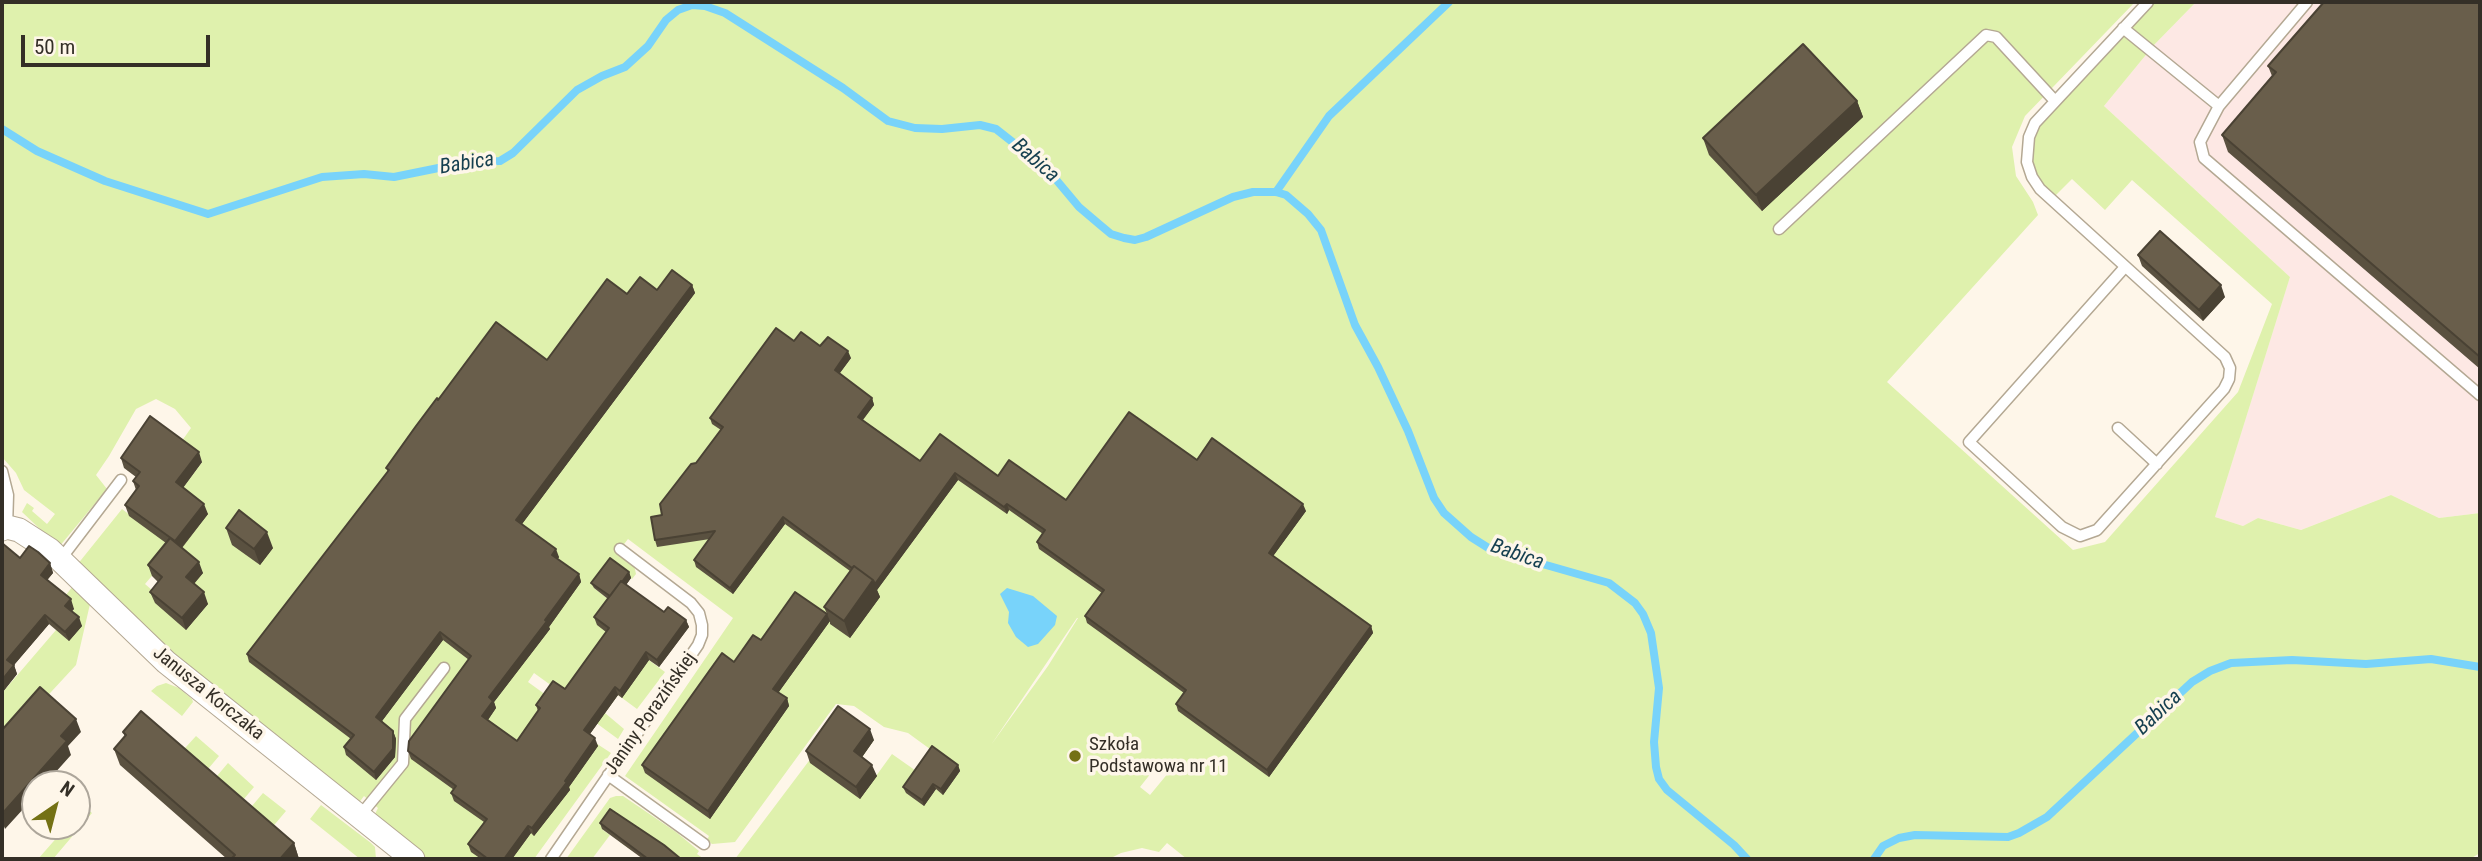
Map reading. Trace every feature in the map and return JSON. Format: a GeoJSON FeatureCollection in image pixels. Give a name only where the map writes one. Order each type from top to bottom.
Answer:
{"type":"FeatureCollection","features":[{"type":"Feature","properties":{"kind":"street","name":"Janusza Korczaka"},"geometry":{"type":"LineString","coordinates":[[4,528],[31,537],[60,560],[166,662],[413,859]]}},
{"type":"Feature","properties":{"kind":"lane"},"geometry":{"type":"LineString","coordinates":[[2124,268],[1969,442],[2063,527],[2080,536],[2096,530],[2224,389],[2230,379],[2230,368],[2225,357],[2040,189],[2027,162],[2029,137],[2035,123],[2148,2]]}},
{"type":"Feature","properties":{"kind":"lane"},"geometry":{"type":"LineString","coordinates":[[2306,2],[2219,106],[2200,142],[2204,158],[2480,396]]}},
{"type":"Feature","properties":{"kind":"lane"},"geometry":{"type":"LineString","coordinates":[[2123,29],[2219,106]]}},
{"type":"Feature","properties":{"kind":"lane"},"geometry":{"type":"LineString","coordinates":[[1779,229],[1986,35],[1996,37],[2055,102]]}},
{"type":"Feature","properties":{"kind":"lane"},"geometry":{"type":"LineString","coordinates":[[2118,428],[2157,464]]}},
{"type":"Feature","properties":{"kind":"lane"},"geometry":{"type":"LineString","coordinates":[[2,471],[8,495],[4,528]]}},
{"type":"Feature","properties":{"kind":"lane"},"geometry":{"type":"LineString","coordinates":[[60,560],[121,480]]}},
{"type":"Feature","properties":{"kind":"lane","name":"Janiny Porazińskiej"},"geometry":{"type":"LineString","coordinates":[[551,859],[698,645],[702,625],[699,613],[691,603],[620,550]]}},
{"type":"Feature","properties":{"kind":"lane"},"geometry":{"type":"LineString","coordinates":[[359,817],[403,763],[405,719],[444,668]]}},
{"type":"Feature","properties":{"kind":"lane"},"geometry":{"type":"LineString","coordinates":[[608,775],[704,844]]}},
{"type":"Feature","properties":{"kind":"shaded area"},"geometry":{"type":"Polygon","coordinates":[[[2196,2],[2480,2],[2480,513],[2439,518],[2391,495],[2301,530],[2258,518],[2243,526],[2215,517],[2290,277],[2104,106],[2154,45],[2196,2]]]}},
{"type":"Feature","properties":{"kind":"green space"},"geometry":{"type":"Polygon","coordinates":[[[2,2],[2135,2],[2025,116],[2012,147],[2016,176],[2038,215],[1887,382],[2073,550],[2105,542],[2238,392],[2272,304],[2132,180],[2105,210],[2072,179],[2051,200],[2032,177],[2029,137],[2148,2],[2196,2],[2154,45],[2104,106],[2290,277],[2215,517],[2243,526],[2258,518],[2301,530],[2391,495],[2439,518],[2480,513],[2480,853],[2470,859],[1187,859],[1167,843],[1159,852],[1142,848],[1109,859],[735,859],[842,717],[874,740],[858,763],[876,776],[892,754],[919,773],[923,806],[936,789],[943,794],[960,771],[908,733],[884,727],[854,706],[836,704],[735,842],[712,844],[707,840],[709,836],[625,776],[733,618],[628,539],[618,552],[634,565],[636,574],[632,579],[612,564],[594,588],[613,603],[646,658],[665,672],[637,709],[618,695],[605,713],[624,729],[618,739],[550,689],[552,686],[534,673],[528,682],[546,695],[585,736],[611,753],[534,859],[428,859],[374,816],[378,808],[364,796],[358,804],[172,653],[77,565],[122,509],[151,531],[202,462],[179,445],[191,428],[175,409],[156,399],[136,409],[96,475],[107,489],[59,547],[22,512],[27,503],[47,524],[55,514],[24,490],[16,473],[2,457],[2,2]],[[174,550],[145,584],[160,597],[190,588],[202,573],[174,550]],[[1077,618],[991,745],[1048,666],[1077,618]],[[1159,763],[1140,787],[1150,795],[1169,772],[1159,763]]]}},
{"type":"Feature","properties":{"kind":"green space"},"geometry":{"type":"Polygon","coordinates":[[[73,586],[90,604],[76,665],[2,745],[2,693],[74,609],[62,600],[73,586]]]}},
{"type":"Feature","properties":{"kind":"green space"},"geometry":{"type":"Polygon","coordinates":[[[166,683],[179,688],[192,699],[193,702],[182,716],[151,691],[166,683]]]}},
{"type":"Feature","properties":{"kind":"green space"},"geometry":{"type":"Polygon","coordinates":[[[196,736],[219,756],[203,775],[176,758],[196,736]]]}},
{"type":"Feature","properties":{"kind":"green space"},"geometry":{"type":"Polygon","coordinates":[[[228,763],[254,787],[238,806],[211,783],[228,763]]]}},
{"type":"Feature","properties":{"kind":"green space"},"geometry":{"type":"Polygon","coordinates":[[[263,793],[286,811],[265,836],[246,813],[263,793]]]}},
{"type":"Feature","properties":{"kind":"green space"},"geometry":{"type":"Polygon","coordinates":[[[623,796],[676,832],[699,851],[697,854],[704,859],[677,859],[631,850],[620,842],[633,825],[624,818],[619,824],[611,819],[603,830],[610,835],[592,859],[566,859],[610,798],[623,796]]]}},
{"type":"Feature","properties":{"kind":"green space"},"geometry":{"type":"Polygon","coordinates":[[[321,805],[371,843],[375,847],[376,859],[360,859],[310,819],[321,805]]]}},
{"type":"Feature","properties":{"kind":"green space"},"geometry":{"type":"Polygon","coordinates":[[[55,840],[69,840],[53,859],[38,859],[55,840]]]}},
{"type":"Feature","properties":{"kind":"water"},"geometry":{"type":"Polygon","coordinates":[[[1007,588],[1033,596],[1057,616],[1055,625],[1038,644],[1028,647],[1016,637],[1008,623],[1009,612],[1000,594],[1007,588]]]}},
{"type":"Feature","properties":{"kind":"building"},"geometry":{"type":"Polygon","coordinates":[[[2324,2],[2480,2],[2480,357],[2222,135],[2276,72],[2268,66],[2324,2]]]}},
{"type":"Feature","properties":{"kind":"building"},"geometry":{"type":"Polygon","coordinates":[[[1803,44],[1857,101],[1756,195],[1703,138],[1803,44]]]}},
{"type":"Feature","properties":{"kind":"building"},"geometry":{"type":"Polygon","coordinates":[[[2160,231],[2221,285],[2199,310],[2138,255],[2160,231]]]}},
{"type":"Feature","properties":{"kind":"building"},"geometry":{"type":"Polygon","coordinates":[[[672,270],[692,285],[516,520],[556,549],[552,555],[579,574],[489,697],[493,701],[482,716],[517,741],[540,708],[536,705],[553,681],[565,689],[609,628],[594,617],[621,581],[664,612],[668,607],[686,620],[657,660],[646,652],[620,691],[615,687],[584,730],[595,738],[565,781],[567,782],[532,828],[528,826],[504,859],[488,859],[468,844],[487,819],[451,793],[456,786],[408,751],[409,741],[471,656],[440,632],[376,717],[393,731],[393,749],[374,772],[344,747],[354,735],[247,654],[389,470],[386,468],[416,426],[496,322],[547,360],[607,279],[627,294],[640,277],[657,290],[672,270]]]}},
{"type":"Feature","properties":{"kind":"building"},"geometry":{"type":"Polygon","coordinates":[[[776,328],[794,341],[801,332],[820,346],[828,337],[848,351],[835,370],[872,398],[858,417],[920,461],[940,434],[998,476],[1009,460],[1066,500],[1129,412],[1197,460],[1212,438],[1303,504],[1269,553],[1371,626],[1267,770],[1176,704],[1186,690],[1085,616],[1104,590],[1037,542],[1045,530],[1007,504],[1004,507],[955,473],[875,584],[854,566],[852,568],[783,517],[730,588],[694,560],[715,531],[655,540],[651,517],[662,515],[660,504],[723,427],[710,418],[776,328]]]}},
{"type":"Feature","properties":{"kind":"building"},"geometry":{"type":"Polygon","coordinates":[[[150,416],[199,452],[176,482],[204,504],[175,541],[125,505],[139,486],[133,481],[140,472],[121,458],[150,416]]]}},
{"type":"Feature","properties":{"kind":"building"},"geometry":{"type":"Polygon","coordinates":[[[239,510],[267,532],[254,549],[226,528],[239,510]]]}},
{"type":"Feature","properties":{"kind":"building"},"geometry":{"type":"Polygon","coordinates":[[[170,538],[199,562],[186,577],[204,592],[182,618],[150,592],[162,577],[148,565],[170,538]]]}},
{"type":"Feature","properties":{"kind":"building"},"geometry":{"type":"Polygon","coordinates":[[[2,543],[20,558],[29,546],[50,563],[41,575],[71,599],[65,606],[79,617],[65,632],[45,615],[7,660],[14,665],[2,680],[2,543]]]}},
{"type":"Feature","properties":{"kind":"building"},"geometry":{"type":"Polygon","coordinates":[[[610,558],[629,572],[610,596],[591,583],[610,558]]]}},
{"type":"Feature","properties":{"kind":"building"},"geometry":{"type":"Polygon","coordinates":[[[854,566],[873,580],[844,621],[824,607],[854,566]]]}},
{"type":"Feature","properties":{"kind":"building"},"geometry":{"type":"Polygon","coordinates":[[[795,592],[827,614],[773,689],[787,698],[708,811],[642,765],[722,653],[734,662],[753,635],[761,640],[795,592]]]}},
{"type":"Feature","properties":{"kind":"building"},"geometry":{"type":"Polygon","coordinates":[[[40,687],[76,719],[61,736],[67,741],[41,770],[21,770],[21,793],[2,814],[2,730],[40,687]]]}},
{"type":"Feature","properties":{"kind":"building"},"geometry":{"type":"Polygon","coordinates":[[[838,706],[870,729],[854,751],[872,765],[856,787],[806,751],[838,706]]]}},
{"type":"Feature","properties":{"kind":"building"},"geometry":{"type":"Polygon","coordinates":[[[141,711],[294,843],[280,859],[232,858],[235,855],[114,749],[126,735],[123,732],[141,711]]]}},
{"type":"Feature","properties":{"kind":"building"},"geometry":{"type":"Polygon","coordinates":[[[932,746],[958,765],[941,789],[933,784],[922,800],[903,787],[932,746]]]}},
{"type":"Feature","properties":{"kind":"building"},"geometry":{"type":"Polygon","coordinates":[[[610,809],[681,859],[648,859],[600,823],[610,809]]]}},
{"type":"Feature","properties":{"kind":"waterway"},"geometry":{"type":"LineString","coordinates":[[1276,192],[1329,116],[1449,2]]}},
{"type":"Feature","properties":{"kind":"waterway","name":"Babica"},"geometry":{"type":"LineString","coordinates":[[2,129],[37,151],[105,181],[208,214],[322,177],[364,174],[394,177],[468,162],[500,161],[513,153],[577,90],[625,67],[648,46],[666,20],[678,10],[692,5],[725,13],[843,88],[888,121],[915,128],[942,129],[980,125],[996,129],[1048,170],[1079,207],[1111,234],[1135,240],[1233,197],[1253,192],[1286,195],[1308,214],[1321,230],[1355,325],[1378,367],[1408,431],[1434,498],[1444,513],[1471,537],[1490,549],[1609,583],[1635,603],[1643,614],[1651,633],[1659,688],[1654,742],[1659,779],[1667,790],[1734,845],[1747,859]]}},
{"type":"Feature","properties":{"kind":"waterway","name":"Babica"},"geometry":{"type":"LineString","coordinates":[[1874,859],[1883,846],[1899,838],[1915,835],[2008,837],[2019,833],[2047,817],[2192,682],[2231,663],[2292,660],[2366,664],[2431,659],[2480,667]]}},
{"type":"Feature","properties":{"kind":"place","name":"Szkoła Podstawowa nr 11"},"geometry":{"type":"Point","coordinates":[1075,756]}}]}
